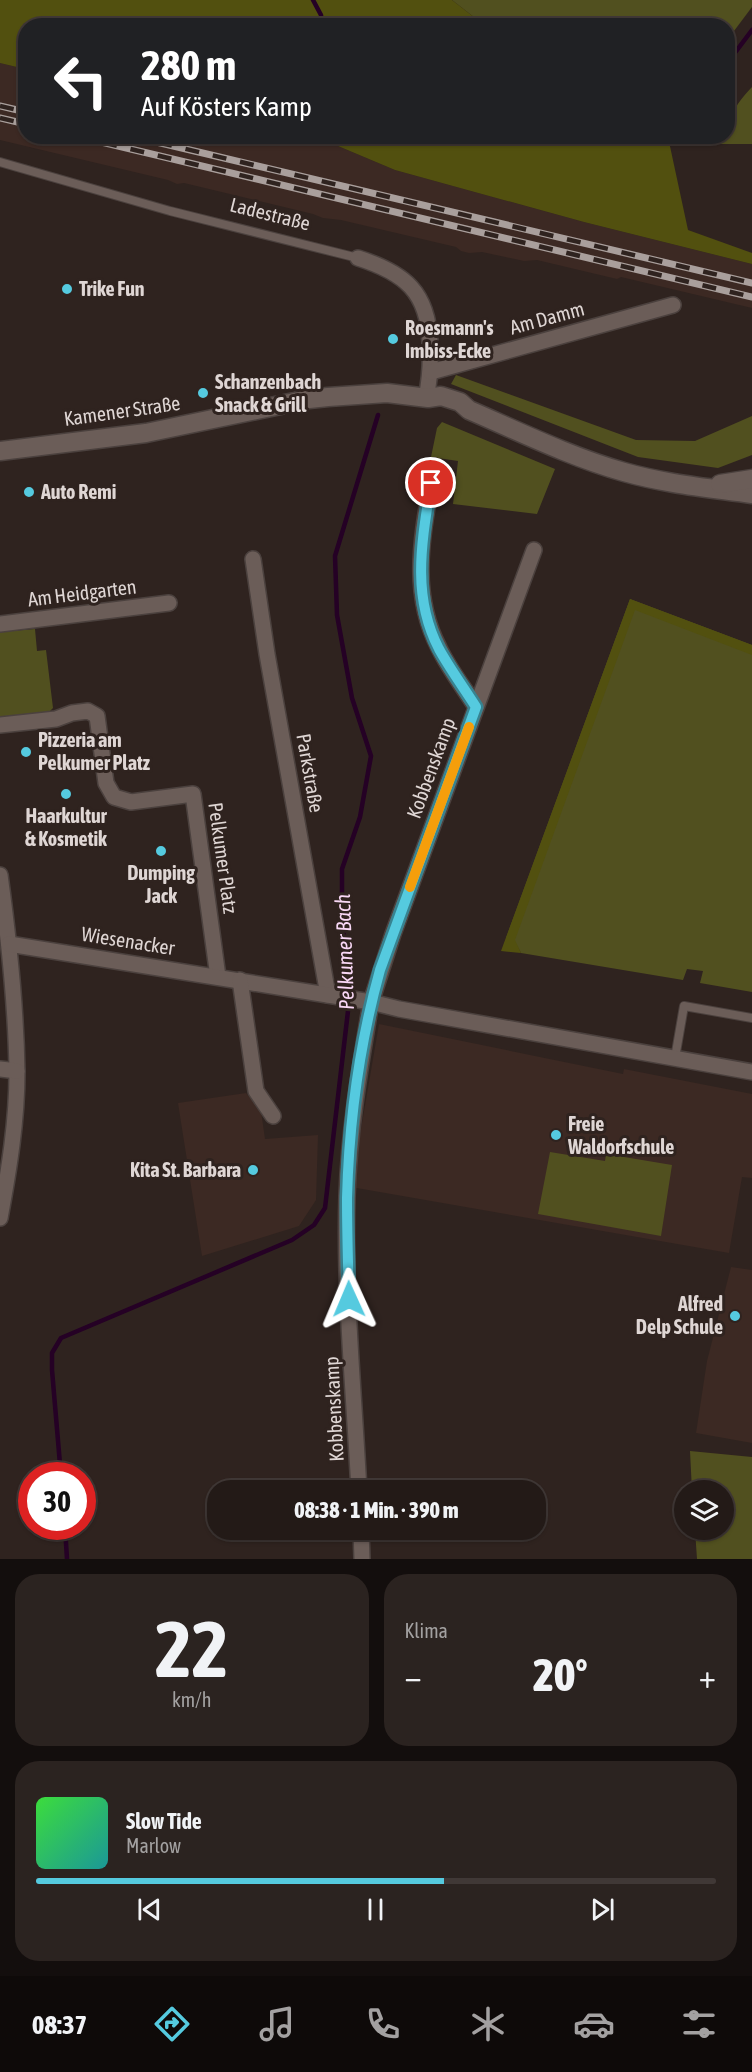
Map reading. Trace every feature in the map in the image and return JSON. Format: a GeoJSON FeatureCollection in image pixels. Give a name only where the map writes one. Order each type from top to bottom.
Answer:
{"type":"FeatureCollection","features":[{"type":"Feature","properties":{"kind":"main road","name":"Kamener Straße"},"geometry":{"type":"LineString","coordinates":[[0,451],[146,433],[309,399],[387,393],[427,398],[438,406],[458,412],[469,411],[567,452],[623,472],[752,494]]}},
{"type":"Feature","properties":{"kind":"main road","name":"Kamener Straße"},"geometry":{"type":"LineString","coordinates":[[700,486],[752,479]]}},
{"type":"Feature","properties":{"kind":"street","name":"Ladestraße"},"geometry":{"type":"LineString","coordinates":[[358,258],[380,265],[399,277],[412,288],[423,303],[429,323],[431,372],[427,398]]}},
{"type":"Feature","properties":{"kind":"street","name":"Am Damm"},"geometry":{"type":"LineString","coordinates":[[431,372],[673,305]]}},
{"type":"Feature","properties":{"kind":"street"},"geometry":{"type":"LineString","coordinates":[[434,466],[422,544],[420,573],[422,601],[438,647],[476,707]]}},
{"type":"Feature","properties":{"kind":"street","name":"Kobbenskamp"},"geometry":{"type":"LineString","coordinates":[[358,1480],[349,1299],[347,1197],[363,1001],[380,970],[534,550]]}},
{"type":"Feature","properties":{"kind":"street","name":"Parkstraße"},"geometry":{"type":"LineString","coordinates":[[253,559],[267,654],[333,995]]}},
{"type":"Feature","properties":{"kind":"street","name":"Am Heidgarten"},"geometry":{"type":"LineString","coordinates":[[0,624],[169,603]]}},
{"type":"Feature","properties":{"kind":"street","name":"Pelkumer Platz"},"geometry":{"type":"LineString","coordinates":[[0,724],[56,719],[72,713],[88,711],[97,716],[106,783],[114,797],[131,802],[193,794],[218,977]]}},
{"type":"Feature","properties":{"kind":"street"},"geometry":{"type":"LineString","coordinates":[[0,875],[9,944],[17,1071],[13,1134],[0,1218]]}},
{"type":"Feature","properties":{"kind":"street","name":"Wiesenacker"},"geometry":{"type":"LineString","coordinates":[[9,944],[363,1001]]}},
{"type":"Feature","properties":{"kind":"street"},"geometry":{"type":"LineString","coordinates":[[240,980],[256,1091],[273,1116]]}},
{"type":"Feature","properties":{"kind":"street"},"geometry":{"type":"LineString","coordinates":[[363,1001],[752,1072]]}},
{"type":"Feature","properties":{"kind":"street"},"geometry":{"type":"LineString","coordinates":[[0,1069],[17,1071]]}},
{"type":"Feature","properties":{"kind":"street"},"geometry":{"type":"LineString","coordinates":[[361,1540],[362,1559]]}},
{"type":"Feature","properties":{"kind":"lane","name":"Ladestraße"},"geometry":{"type":"LineString","coordinates":[[0,162],[170,211],[358,258]]}},
{"type":"Feature","properties":{"kind":"lane"},"geometry":{"type":"LineString","coordinates":[[675,1058],[684,1006],[752,1018]]}},
{"type":"Feature","properties":{"kind":"shaded area"},"geometry":{"type":"Polygon","coordinates":[[[0,0],[452,0],[475,18],[18,18],[18,67],[0,63],[0,0]]]}},
{"type":"Feature","properties":{"kind":"shaded area"},"geometry":{"type":"Polygon","coordinates":[[[452,0],[752,0],[752,7],[735,30],[735,18],[475,18],[452,0]]]}},
{"type":"Feature","properties":{"kind":"shaded area"},"geometry":{"type":"Polygon","coordinates":[[[0,63],[18,67],[18,144],[329,144],[395,170],[584,222],[752,264],[752,308],[537,260],[524,261],[482,252],[469,253],[456,247],[341,220],[323,218],[184,183],[177,184],[0,140],[0,63]]]}},
{"type":"Feature","properties":{"kind":"shaded area"},"geometry":{"type":"Polygon","coordinates":[[[752,87],[752,144],[735,144],[735,109],[752,87]]]}},
{"type":"Feature","properties":{"kind":"shaded area"},"geometry":{"type":"Polygon","coordinates":[[[329,144],[670,144],[688,230],[752,253],[752,264],[584,222],[395,170],[329,144]]]}},
{"type":"Feature","properties":{"kind":"shaded area"},"geometry":{"type":"Polygon","coordinates":[[[456,375],[636,440],[695,441],[752,416],[752,455],[718,468],[638,457],[451,384],[456,375]]]}},
{"type":"Feature","properties":{"kind":"shaded area"},"geometry":{"type":"Polygon","coordinates":[[[442,422],[555,469],[537,514],[453,504],[458,461],[431,457],[437,428],[442,422]]]}},
{"type":"Feature","properties":{"kind":"shaded area"},"geometry":{"type":"Polygon","coordinates":[[[630,599],[752,645],[752,992],[700,983],[703,971],[687,969],[683,980],[521,953],[514,940],[506,938],[630,599]]]}},
{"type":"Feature","properties":{"kind":"shaded area"},"geometry":{"type":"Polygon","coordinates":[[[630,599],[752,645],[752,655],[635,610],[515,940],[521,953],[501,951],[630,599]]]}},
{"type":"Feature","properties":{"kind":"shaded area"},"geometry":{"type":"Polygon","coordinates":[[[35,629],[37,651],[46,650],[53,708],[45,716],[0,720],[0,632],[35,629]]]}},
{"type":"Feature","properties":{"kind":"shaded area","name":"Freie Waldorfschule"},"geometry":{"type":"Polygon","coordinates":[[[379,1024],[623,1074],[624,1069],[752,1094],[752,1178],[742,1177],[729,1253],[351,1187],[379,1024]]]}},
{"type":"Feature","properties":{"kind":"shaded area","name":"Kita St. Barbara"},"geometry":{"type":"Polygon","coordinates":[[[246,1093],[261,1111],[265,1139],[318,1135],[316,1200],[299,1226],[202,1256],[178,1103],[246,1093]]]}},
{"type":"Feature","properties":{"kind":"shaded area"},"geometry":{"type":"Polygon","coordinates":[[[550,1152],[605,1161],[606,1154],[672,1165],[661,1236],[538,1214],[550,1152]]]}},
{"type":"Feature","properties":{"kind":"shaded area","name":"Alfred Delp Schule"},"geometry":{"type":"Polygon","coordinates":[[[731,1267],[752,1270],[752,1443],[696,1433],[707,1361],[731,1267]]]}},
{"type":"Feature","properties":{"kind":"shaded area"},"geometry":{"type":"Polygon","coordinates":[[[690,1451],[752,1457],[752,1559],[697,1559],[696,1540],[734,1540],[734,1480],[691,1480],[690,1451]]]}},
{"type":"Feature","properties":{"kind":"waterway"},"geometry":{"type":"LineString","coordinates":[[313,0],[321,18]]}},
{"type":"Feature","properties":{"kind":"waterway"},"geometry":{"type":"LineString","coordinates":[[735,53],[752,30]]}},
{"type":"Feature","properties":{"kind":"waterway","name":"Pelkumer Bach"},"geometry":{"type":"LineString","coordinates":[[60,1462],[52,1353],[61,1338],[292,1240],[314,1225],[325,1208],[348,1011],[342,869],[360,817],[371,756],[352,698],[337,615],[335,556],[378,415]]}},
{"type":"Feature","properties":{"kind":"waterway","name":"Pelkumer Bach"},"geometry":{"type":"LineString","coordinates":[[66,1540],[67,1559]]}},
{"type":"Feature","properties":{"kind":"railway"},"geometry":{"type":"LineString","coordinates":[[0,106],[18,110]]}},
{"type":"Feature","properties":{"kind":"railway"},"geometry":{"type":"LineString","coordinates":[[0,118],[18,122]]}},
{"type":"Feature","properties":{"kind":"railway"},"geometry":{"type":"LineString","coordinates":[[110,144],[752,297]]}},
{"type":"Feature","properties":{"kind":"railway"},"geometry":{"type":"LineString","coordinates":[[165,144],[752,283]]}},
{"type":"Feature","properties":{"kind":"slow traffic"},"geometry":{"type":"LineString","coordinates":[[410,887],[469,727]]}},
{"type":"Feature","properties":{"kind":"place","name":"Trike Fun"},"geometry":{"type":"Point","coordinates":[67,289]}},
{"type":"Feature","properties":{"kind":"place","name":"Roesmann's Imbiss-Ecke"},"geometry":{"type":"Point","coordinates":[393,339]}},
{"type":"Feature","properties":{"kind":"place","name":"Schanzenbach Snack & Grill"},"geometry":{"type":"Point","coordinates":[203,393]}},
{"type":"Feature","properties":{"kind":"place","name":"Auto Remi"},"geometry":{"type":"Point","coordinates":[29,492]}},
{"type":"Feature","properties":{"kind":"place","name":"Pizzeria am Pelkumer Platz"},"geometry":{"type":"Point","coordinates":[26,752]}},
{"type":"Feature","properties":{"kind":"place","name":"Haarkultur & Kosmetik"},"geometry":{"type":"Point","coordinates":[66,794]}},
{"type":"Feature","properties":{"kind":"place","name":"Dumping Jack"},"geometry":{"type":"Point","coordinates":[161,851]}},
{"type":"Feature","properties":{"kind":"place","name":"Freie Waldorfschule"},"geometry":{"type":"Point","coordinates":[556,1135]}},
{"type":"Feature","properties":{"kind":"place","name":"Kita St. Barbara"},"geometry":{"type":"Point","coordinates":[253,1170]}},
{"type":"Feature","properties":{"kind":"place","name":"Alfred Delp Schule"},"geometry":{"type":"Point","coordinates":[735,1316]}},
{"type":"Feature","properties":{"kind":"route"},"geometry":{"type":"LineString","coordinates":[[349,1299],[347,1197],[353,1114],[371,1002],[419,860],[476,707],[438,647],[422,601],[421,559],[431,483]]}}]}
